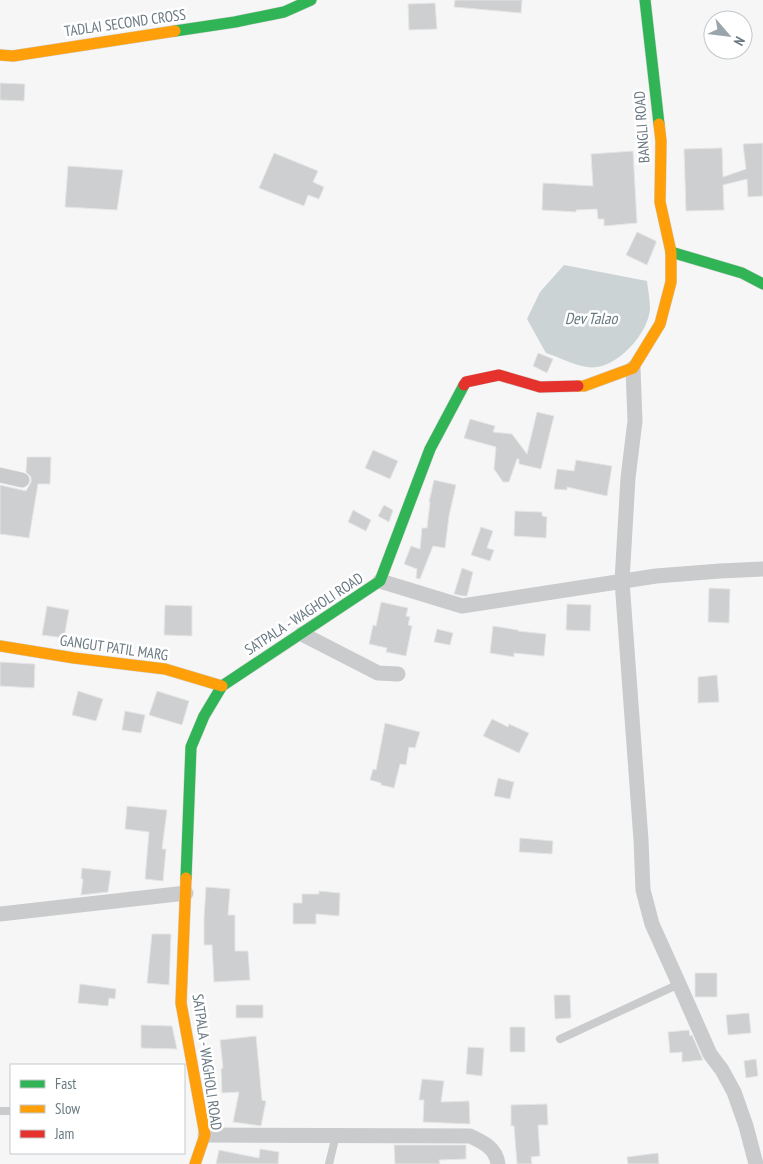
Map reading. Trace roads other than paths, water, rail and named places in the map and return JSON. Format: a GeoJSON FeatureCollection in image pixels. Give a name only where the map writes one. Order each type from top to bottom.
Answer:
{"type":"FeatureCollection","features":[{"type":"Feature","properties":{"kind":"main road","name":"TADLAI SECOND CROSS"},"geometry":{"type":"LineString","coordinates":[[0,55],[13,56],[235,22],[284,12],[311,0]]}},
{"type":"Feature","properties":{"kind":"main road","name":"BANGLI ROAD"},"geometry":{"type":"LineString","coordinates":[[645,0],[661,141],[660,202],[671,252]]}},
{"type":"Feature","properties":{"kind":"main road"},"geometry":{"type":"LineString","coordinates":[[634,368],[660,324],[671,282],[671,252],[742,273],[763,284]]}},
{"type":"Feature","properties":{"kind":"main road","name":"SATPALA - WAGHOLI ROAD"},"geometry":{"type":"LineString","coordinates":[[195,1164],[205,1135],[193,1084],[181,1003],[191,747],[204,716],[222,686],[380,582],[430,449],[466,382],[499,375],[540,387],[584,386],[634,368]]}},
{"type":"Feature","properties":{"kind":"main road","name":"GANGUT PATIL MARG"},"geometry":{"type":"LineString","coordinates":[[0,646],[74,658],[165,669],[222,686]]}},
{"type":"Feature","properties":{"kind":"street"},"geometry":{"type":"LineString","coordinates":[[634,368],[635,421],[628,478],[622,581],[644,890],[652,924],[710,1054],[722,1070],[734,1092],[746,1126],[756,1164]]}},
{"type":"Feature","properties":{"kind":"street"},"geometry":{"type":"LineString","coordinates":[[0,475],[22,480]]}},
{"type":"Feature","properties":{"kind":"street"},"geometry":{"type":"LineString","coordinates":[[380,582],[462,606],[622,581],[711,571],[763,569]]}},
{"type":"Feature","properties":{"kind":"street"},"geometry":{"type":"LineString","coordinates":[[302,634],[378,673],[398,674]]}},
{"type":"Feature","properties":{"kind":"street"},"geometry":{"type":"LineString","coordinates":[[0,914],[186,893]]}},
{"type":"Feature","properties":{"kind":"street"},"geometry":{"type":"LineString","coordinates":[[205,1135],[470,1136],[487,1144],[497,1157],[498,1164]]}},
{"type":"Feature","properties":{"kind":"lane"},"geometry":{"type":"LineString","coordinates":[[560,1039],[679,984]]}},
{"type":"Feature","properties":{"kind":"lane"},"geometry":{"type":"LineString","coordinates":[[329,1164],[336,1135]]}},
{"type":"Feature","properties":{"kind":"water","name":"Dev Talao"},"geometry":{"type":"Polygon","coordinates":[[[564,265],[647,281],[650,309],[643,330],[628,350],[608,364],[587,367],[546,353],[527,319],[540,292],[564,265]]]}}]}
